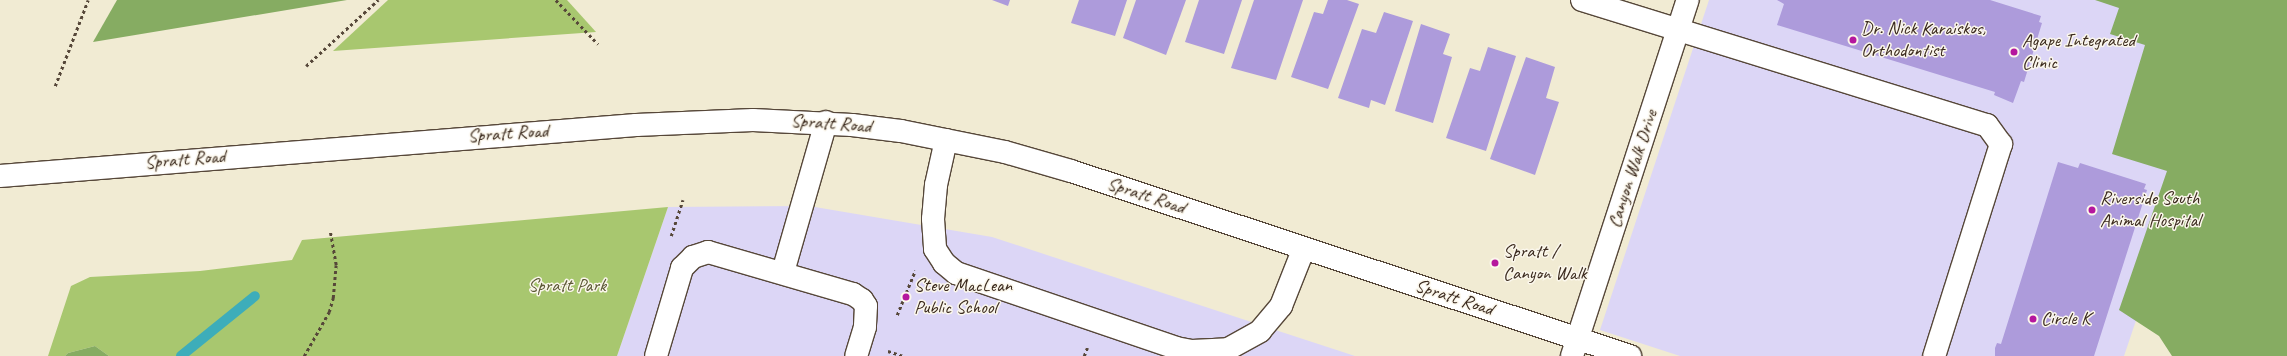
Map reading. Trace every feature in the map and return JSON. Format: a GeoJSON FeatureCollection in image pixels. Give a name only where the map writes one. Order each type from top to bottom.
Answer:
{"type":"FeatureCollection","features":[{"type":"Feature","properties":{"kind":"street"},"geometry":{"type":"LineString","coordinates":[[1582,0],[1678,32],[1987,125],[2001,144],[1934,356]]}},
{"type":"Feature","properties":{"kind":"street","name":"Canyon Walk Drive"},"geometry":{"type":"LineString","coordinates":[[1575,348],[1688,0]]}},
{"type":"Feature","properties":{"kind":"street","name":"Spratt Road"},"geometry":{"type":"LineString","coordinates":[[0,176],[636,125],[753,120],[826,122],[901,131],[946,140],[1005,152],[1071,171],[1304,248],[1575,348],[1630,356]]}},
{"type":"Feature","properties":{"kind":"street"},"geometry":{"type":"LineString","coordinates":[[783,272],[826,122]]}},
{"type":"Feature","properties":{"kind":"street"},"geometry":{"type":"LineString","coordinates":[[946,140],[936,186],[933,219],[935,249],[944,263],[956,273],[1176,348],[1208,351],[1240,344],[1270,322],[1281,306],[1304,248]]}},
{"type":"Feature","properties":{"kind":"street"},"geometry":{"type":"LineString","coordinates":[[656,356],[682,268],[692,257],[708,252],[783,272],[852,294],[862,300],[866,306],[865,327],[856,356]]}},
{"type":"Feature","properties":{"kind":"path"},"geometry":{"type":"LineString","coordinates":[[55,86],[88,0]]}},
{"type":"Feature","properties":{"kind":"path"},"geometry":{"type":"LineString","coordinates":[[306,66],[378,0]]}},
{"type":"Feature","properties":{"kind":"path"},"geometry":{"type":"LineString","coordinates":[[556,0],[598,44]]}},
{"type":"Feature","properties":{"kind":"path"},"geometry":{"type":"LineString","coordinates":[[304,356],[329,312],[333,298],[336,264],[330,231]]}},
{"type":"Feature","properties":{"kind":"path"},"geometry":{"type":"LineString","coordinates":[[894,321],[918,264],[935,249]]}},
{"type":"Feature","properties":{"kind":"shaded area"},"geometry":{"type":"Polygon","coordinates":[[[1709,0],[2141,0],[2167,36],[2190,161],[2124,356],[1680,356],[1600,330],[1709,0]]]}},
{"type":"Feature","properties":{"kind":"shaded area","name":"Steve MacLean Public School"},"geometry":{"type":"Polygon","coordinates":[[[809,206],[992,237],[1355,356],[617,356],[668,207],[809,206]]]}},
{"type":"Feature","properties":{"kind":"green space"},"geometry":{"type":"Polygon","coordinates":[[[117,0],[347,0],[93,42],[117,0]]]}},
{"type":"Feature","properties":{"kind":"green space"},"geometry":{"type":"Polygon","coordinates":[[[388,0],[567,0],[596,32],[333,51],[388,0]]]}},
{"type":"Feature","properties":{"kind":"green space"},"geometry":{"type":"Polygon","coordinates":[[[2095,0],[2287,0],[2287,356],[2172,356],[2159,336],[2119,310],[2167,171],[2112,154],[2145,45],[2110,34],[2119,8],[2095,0]]]}},
{"type":"Feature","properties":{"kind":"green space","name":"Spratt Park"},"geometry":{"type":"Polygon","coordinates":[[[668,207],[617,356],[109,356],[95,346],[68,353],[65,356],[48,356],[71,286],[90,277],[200,271],[292,260],[302,240],[668,207]]]}},
{"type":"Feature","properties":{"kind":"green space"},"geometry":{"type":"Polygon","coordinates":[[[95,346],[109,356],[65,356],[68,353],[95,346]]]}},
{"type":"Feature","properties":{"kind":"building"},"geometry":{"type":"Polygon","coordinates":[[[992,0],[1010,0],[1008,6],[992,0]]]}},
{"type":"Feature","properties":{"kind":"building"},"geometry":{"type":"Polygon","coordinates":[[[1079,0],[1127,0],[1115,36],[1071,23],[1079,0]]]}},
{"type":"Feature","properties":{"kind":"building"},"geometry":{"type":"Polygon","coordinates":[[[1136,0],[1186,0],[1166,55],[1123,38],[1136,0]]]}},
{"type":"Feature","properties":{"kind":"building"},"geometry":{"type":"Polygon","coordinates":[[[1199,0],[1242,0],[1224,54],[1185,42],[1199,0]]]}},
{"type":"Feature","properties":{"kind":"building"},"geometry":{"type":"Polygon","coordinates":[[[1254,0],[1303,0],[1276,80],[1231,68],[1254,0]]]}},
{"type":"Feature","properties":{"kind":"building"},"geometry":{"type":"Polygon","coordinates":[[[1328,0],[1347,0],[1359,4],[1328,89],[1291,77],[1314,12],[1323,14],[1328,0]]]}},
{"type":"Feature","properties":{"kind":"building"},"geometry":{"type":"Polygon","coordinates":[[[1777,0],[1990,0],[2041,16],[2039,22],[2042,23],[2024,82],[2021,81],[2013,103],[1994,95],[1995,92],[1777,25],[1784,4],[1777,0]]]}},
{"type":"Feature","properties":{"kind":"building"},"geometry":{"type":"Polygon","coordinates":[[[1384,12],[1413,21],[1385,105],[1371,100],[1369,108],[1338,98],[1362,29],[1376,33],[1384,12]]]}},
{"type":"Feature","properties":{"kind":"building"},"geometry":{"type":"Polygon","coordinates":[[[1421,24],[1450,34],[1443,54],[1452,57],[1433,123],[1395,111],[1421,24]]]}},
{"type":"Feature","properties":{"kind":"building"},"geometry":{"type":"Polygon","coordinates":[[[1488,47],[1516,56],[1486,151],[1446,138],[1470,68],[1480,71],[1488,47]]]}},
{"type":"Feature","properties":{"kind":"building"},"geometry":{"type":"Polygon","coordinates":[[[1526,57],[1555,67],[1546,98],[1559,102],[1535,175],[1490,159],[1526,57]]]}},
{"type":"Feature","properties":{"kind":"building"},"geometry":{"type":"Polygon","coordinates":[[[2058,162],[2078,168],[2080,163],[2146,184],[2144,189],[2147,190],[2094,356],[1995,356],[1995,348],[1997,343],[2001,344],[2058,162]]]}},
{"type":"Feature","properties":{"kind":"waterway"},"geometry":{"type":"LineString","coordinates":[[181,356],[255,296]]}},
{"type":"Feature","properties":{"kind":"place","name":"Dr. Nick Karaiskos, Orthodontist"},"geometry":{"type":"Point","coordinates":[1853,40]}},
{"type":"Feature","properties":{"kind":"place","name":"Agape Integrated Clinic"},"geometry":{"type":"Point","coordinates":[2014,52]}},
{"type":"Feature","properties":{"kind":"place","name":"Riverside South Animal Hospital"},"geometry":{"type":"Point","coordinates":[2092,210]}},
{"type":"Feature","properties":{"kind":"place","name":"Spratt / Canyon Walk"},"geometry":{"type":"Point","coordinates":[1495,263]}},
{"type":"Feature","properties":{"kind":"place","name":"Steve MacLean Public School"},"geometry":{"type":"Point","coordinates":[906,297]}},
{"type":"Feature","properties":{"kind":"place","name":"Circle K"},"geometry":{"type":"Point","coordinates":[2033,319]}}]}
